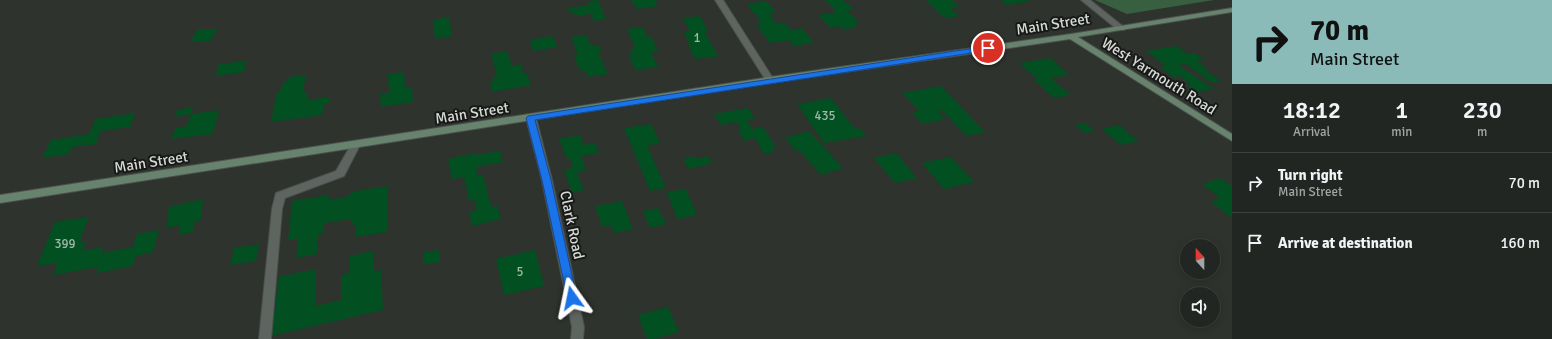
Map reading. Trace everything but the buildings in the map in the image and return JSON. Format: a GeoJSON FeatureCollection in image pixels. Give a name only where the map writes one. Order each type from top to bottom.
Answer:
{"type":"FeatureCollection","features":[{"type":"Feature","properties":{"kind":"main road","name":"Main Street"},"geometry":{"type":"LineString","coordinates":[[0,199],[770,80],[1071,36],[1232,10]]}},
{"type":"Feature","properties":{"kind":"main road","name":"West Yarmouth Road"},"geometry":{"type":"LineString","coordinates":[[1071,36],[1232,138]]}},
{"type":"Feature","properties":{"kind":"street"},"geometry":{"type":"LineString","coordinates":[[719,0],[770,80]]}},
{"type":"Feature","properties":{"kind":"street"},"geometry":{"type":"LineString","coordinates":[[1085,0],[1121,28]]}},
{"type":"Feature","properties":{"kind":"street","name":"Clark Road"},"geometry":{"type":"LineString","coordinates":[[530,118],[547,180],[578,327],[577,339]]}},
{"type":"Feature","properties":{"kind":"street"},"geometry":{"type":"LineString","coordinates":[[265,339],[277,209],[280,196],[340,172],[355,145]]}},
{"type":"Feature","properties":{"kind":"green space"},"geometry":{"type":"Polygon","coordinates":[[[1095,0],[1214,0],[1127,14],[1095,0]]]}},
{"type":"Feature","properties":{"kind":"route"},"geometry":{"type":"LineString","coordinates":[[572,298],[547,180],[530,118],[770,80],[988,48]]}}]}
